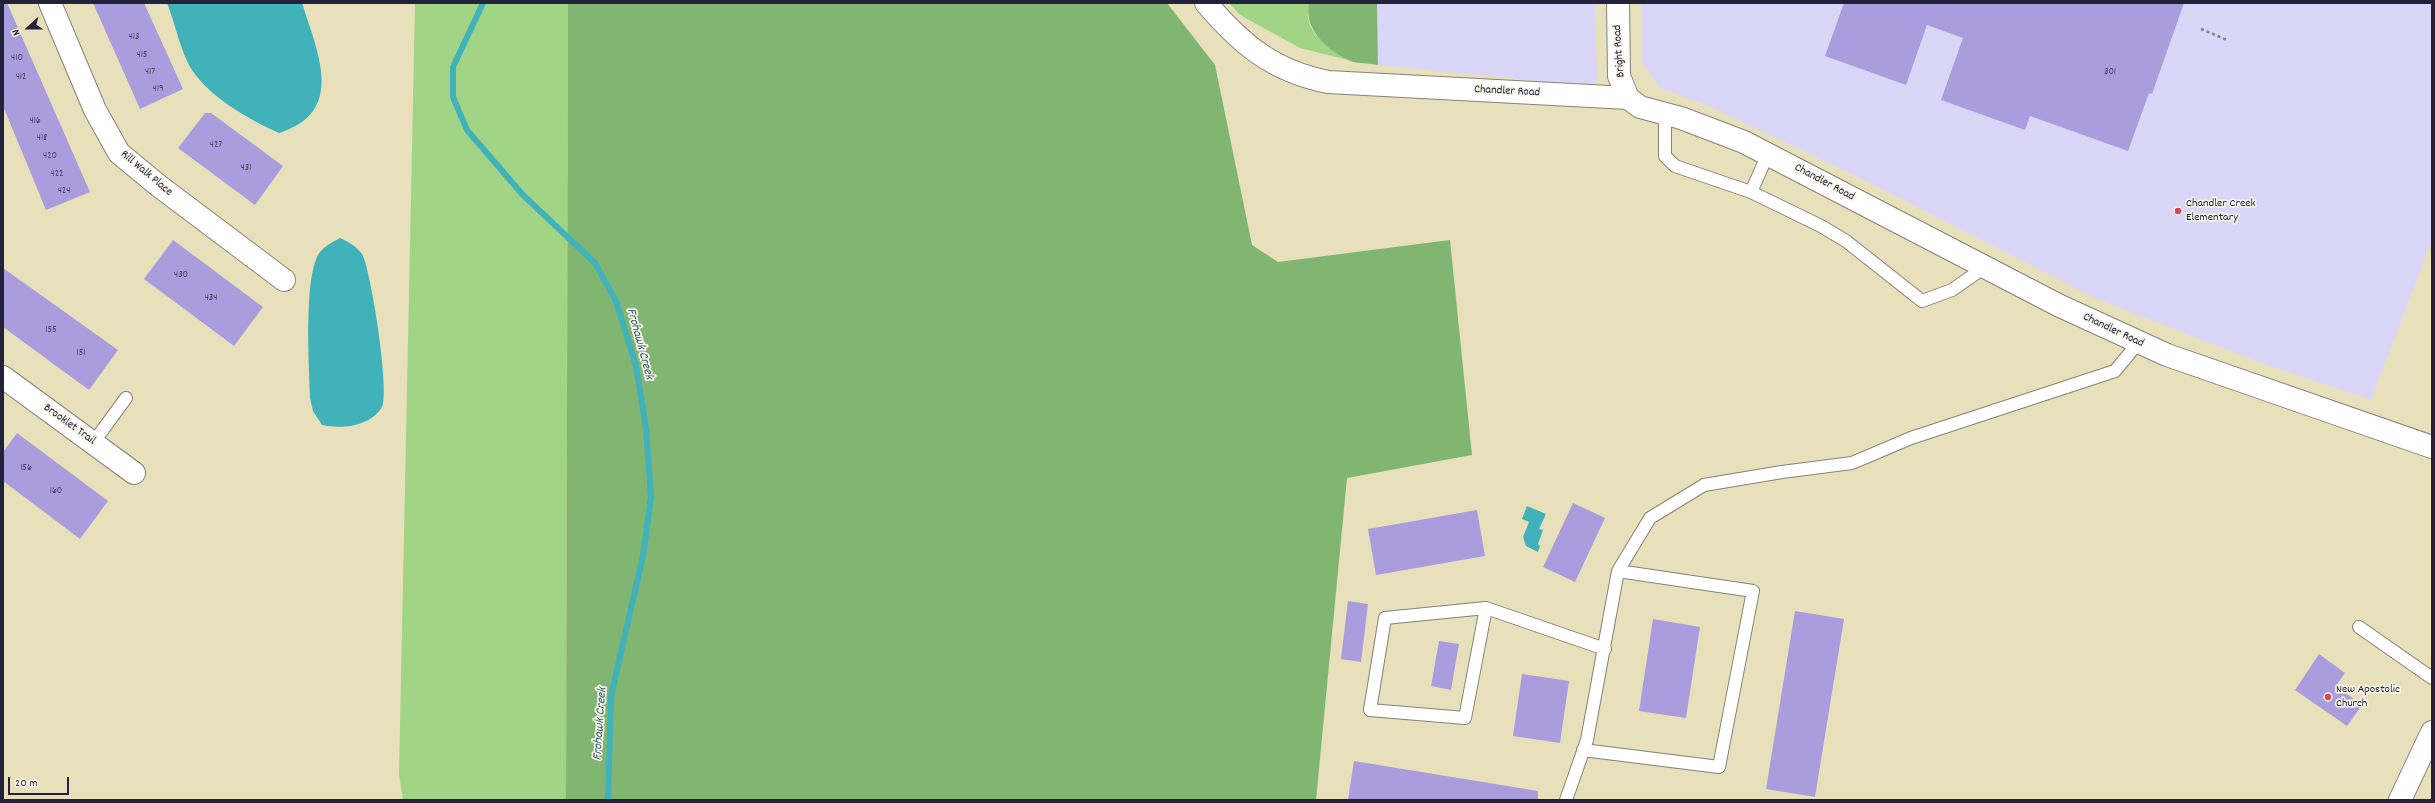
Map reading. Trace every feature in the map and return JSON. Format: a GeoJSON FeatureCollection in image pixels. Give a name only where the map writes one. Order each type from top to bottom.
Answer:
{"type":"FeatureCollection","features":[{"type":"Feature","properties":{"kind":"street","name":"Rill Walk Place"},"geometry":{"type":"LineString","coordinates":[[50,3],[95,110],[119,153],[158,186],[284,280]]}},
{"type":"Feature","properties":{"kind":"street","name":"Chandler Road"},"geometry":{"type":"LineString","coordinates":[[1206,3],[1240,41],[1253,51],[1278,66],[1311,78],[1328,82],[1628,98],[1640,107],[1711,129],[1768,154],[2058,305],[2138,343],[2167,355],[2432,447]]}},
{"type":"Feature","properties":{"kind":"street","name":"Bright Road"},"geometry":{"type":"LineString","coordinates":[[1618,3],[1619,76],[1628,98]]}},
{"type":"Feature","properties":{"kind":"street","name":"Brooklet Trail"},"geometry":{"type":"LineString","coordinates":[[3,377],[134,473]]}},
{"type":"Feature","properties":{"kind":"street"},"geometry":{"type":"LineString","coordinates":[[2400,800],[2432,732]]}},
{"type":"Feature","properties":{"kind":"lane"},"geometry":{"type":"LineString","coordinates":[[1665,114],[1665,156],[1674,166],[1751,192],[1821,226],[1867,258],[1922,301],[1952,290],[1985,266]]}},
{"type":"Feature","properties":{"kind":"lane"},"geometry":{"type":"LineString","coordinates":[[1751,192],[1768,154]]}},
{"type":"Feature","properties":{"kind":"lane"},"geometry":{"type":"LineString","coordinates":[[1566,800],[1587,740],[1618,571],[1650,518],[1704,485],[1782,472],[1852,463],[1911,438],[2115,370],[2138,343]]}},
{"type":"Feature","properties":{"kind":"lane"},"geometry":{"type":"LineString","coordinates":[[93,443],[126,398]]}},
{"type":"Feature","properties":{"kind":"lane"},"geometry":{"type":"LineString","coordinates":[[1583,750],[1719,767],[1753,591],[1618,571]]}},
{"type":"Feature","properties":{"kind":"lane"},"geometry":{"type":"LineString","coordinates":[[1486,608],[1465,718],[1370,710],[1384,618],[1486,608],[1604,649]]}},
{"type":"Feature","properties":{"kind":"lane"},"geometry":{"type":"LineString","coordinates":[[2359,628],[2432,678]]}},
{"type":"Feature","properties":{"kind":"path"},"geometry":{"type":"LineString","coordinates":[[2201,29],[2227,40]]}},
{"type":"Feature","properties":{"kind":"shaded area"},"geometry":{"type":"Polygon","coordinates":[[[1377,3],[1595,3],[1597,79],[1590,86],[1378,65],[1377,3]]]}},
{"type":"Feature","properties":{"kind":"shaded area","name":"Chandler Creek Elementary"},"geometry":{"type":"Polygon","coordinates":[[[1642,3],[2432,3],[2432,240],[2371,400],[2259,362],[2097,299],[1868,182],[1709,106],[1660,88],[1642,63],[1642,3]]]}},
{"type":"Feature","properties":{"kind":"green space"},"geometry":{"type":"Polygon","coordinates":[[[415,3],[568,3],[566,800],[403,800],[399,775],[415,3]]]}},
{"type":"Feature","properties":{"kind":"green space"},"geometry":{"type":"Polygon","coordinates":[[[568,3],[1167,3],[1215,65],[1252,245],[1278,262],[1450,240],[1472,455],[1347,478],[1316,800],[566,800],[568,3]]]}},
{"type":"Feature","properties":{"kind":"green space"},"geometry":{"type":"Polygon","coordinates":[[[1229,3],[1309,3],[1309,23],[1313,30],[1324,43],[1348,60],[1300,48],[1240,15],[1229,3]]]}},
{"type":"Feature","properties":{"kind":"green space"},"geometry":{"type":"Polygon","coordinates":[[[1309,3],[1377,3],[1378,65],[1348,60],[1324,44],[1313,29],[1310,21],[1308,12],[1309,3]]]}},
{"type":"Feature","properties":{"kind":"water"},"geometry":{"type":"Polygon","coordinates":[[[167,3],[302,3],[314,41],[322,78],[320,95],[313,111],[300,123],[279,133],[255,121],[220,99],[200,80],[188,63],[181,47],[167,3]]]}},
{"type":"Feature","properties":{"kind":"water"},"geometry":{"type":"Polygon","coordinates":[[[340,238],[349,243],[362,254],[366,265],[382,356],[384,397],[382,407],[377,414],[370,419],[355,425],[338,427],[322,425],[313,411],[310,398],[308,326],[310,286],[317,257],[324,248],[340,238]]]}},
{"type":"Feature","properties":{"kind":"water"},"geometry":{"type":"Polygon","coordinates":[[[1527,506],[1546,514],[1539,529],[1543,530],[1538,544],[1540,546],[1538,552],[1526,546],[1523,537],[1529,522],[1522,519],[1527,506]]]}},
{"type":"Feature","properties":{"kind":"building"},"geometry":{"type":"Polygon","coordinates":[[[3,3],[7,3],[90,192],[46,210],[3,106],[3,3]]]}},
{"type":"Feature","properties":{"kind":"building"},"geometry":{"type":"Polygon","coordinates":[[[93,3],[144,3],[183,89],[140,109],[93,3]]]}},
{"type":"Feature","properties":{"kind":"building"},"geometry":{"type":"Polygon","coordinates":[[[1844,3],[2184,3],[2152,94],[2149,93],[2128,151],[2030,116],[2025,130],[1941,100],[1963,38],[1927,25],[1906,85],[1825,56],[1844,3]]]}},
{"type":"Feature","properties":{"kind":"building"},"geometry":{"type":"Polygon","coordinates":[[[205,113],[211,113],[283,166],[255,205],[178,148],[205,113]]]}},
{"type":"Feature","properties":{"kind":"building"},"geometry":{"type":"Polygon","coordinates":[[[173,240],[263,307],[234,346],[144,279],[173,240]]]}},
{"type":"Feature","properties":{"kind":"building"},"geometry":{"type":"Polygon","coordinates":[[[3,268],[118,350],[89,390],[3,327],[3,268]]]}},
{"type":"Feature","properties":{"kind":"building"},"geometry":{"type":"Polygon","coordinates":[[[17,433],[108,501],[80,539],[3,481],[3,452],[17,433]]]}},
{"type":"Feature","properties":{"kind":"building"},"geometry":{"type":"Polygon","coordinates":[[[1573,503],[1605,518],[1575,582],[1543,567],[1573,503]]]}},
{"type":"Feature","properties":{"kind":"building"},"geometry":{"type":"Polygon","coordinates":[[[1477,510],[1485,556],[1376,575],[1368,529],[1477,510]]]}},
{"type":"Feature","properties":{"kind":"building"},"geometry":{"type":"Polygon","coordinates":[[[1348,601],[1368,604],[1361,662],[1341,659],[1348,601]]]}},
{"type":"Feature","properties":{"kind":"building"},"geometry":{"type":"Polygon","coordinates":[[[1795,611],[1844,619],[1815,797],[1766,789],[1795,611]]]}},
{"type":"Feature","properties":{"kind":"building"},"geometry":{"type":"Polygon","coordinates":[[[1653,619],[1700,627],[1686,718],[1639,711],[1653,619]]]}},
{"type":"Feature","properties":{"kind":"building"},"geometry":{"type":"Polygon","coordinates":[[[1439,641],[1459,644],[1451,690],[1431,686],[1439,641]]]}},
{"type":"Feature","properties":{"kind":"building","name":"New Apostolic Church"},"geometry":{"type":"Polygon","coordinates":[[[2319,654],[2345,673],[2336,686],[2362,705],[2347,726],[2295,690],[2319,654]]]}},
{"type":"Feature","properties":{"kind":"building"},"geometry":{"type":"Polygon","coordinates":[[[1522,674],[1569,681],[1560,743],[1513,736],[1522,674]]]}},
{"type":"Feature","properties":{"kind":"building"},"geometry":{"type":"Polygon","coordinates":[[[1354,761],[1538,791],[1538,800],[1348,800],[1354,761]]]}},
{"type":"Feature","properties":{"kind":"waterway","name":"Frohawk Creek"},"geometry":{"type":"LineString","coordinates":[[483,3],[453,67],[453,97],[467,130],[523,195],[595,263],[616,301],[636,366],[646,428],[651,497],[643,556],[611,696],[608,800]]}},
{"type":"Feature","properties":{"kind":"place","name":"Chandler Creek Elementary"},"geometry":{"type":"Point","coordinates":[2178,211]}},
{"type":"Feature","properties":{"kind":"place","name":"New Apostolic Church"},"geometry":{"type":"Point","coordinates":[2328,697]}}]}
